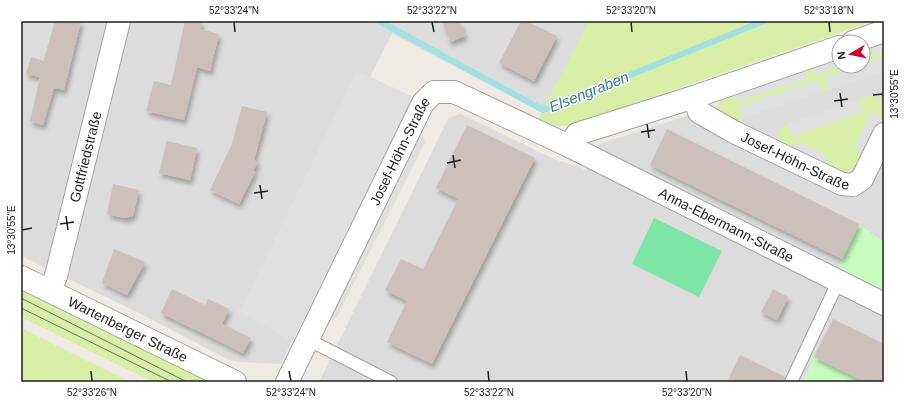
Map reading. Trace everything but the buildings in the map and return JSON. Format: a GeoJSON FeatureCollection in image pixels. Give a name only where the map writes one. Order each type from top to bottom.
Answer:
{"type":"FeatureCollection","features":[{"type":"Feature","properties":{"kind":"street","name":"Gottfriedstraße"},"geometry":{"type":"LineString","coordinates":[[50,291],[56,276],[119,21]]}},
{"type":"Feature","properties":{"kind":"street"},"geometry":{"type":"LineString","coordinates":[[871,36],[884,31]]}},
{"type":"Feature","properties":{"kind":"street"},"geometry":{"type":"LineString","coordinates":[[569,146],[577,134],[694,97],[831,50]]}},
{"type":"Feature","properties":{"kind":"street","name":"Josef-Höhn-Straße"},"geometry":{"type":"LineString","coordinates":[[287,382],[423,103],[434,92],[454,92],[569,146]]}},
{"type":"Feature","properties":{"kind":"street","name":"Josef-Höhn-Straße"},"geometry":{"type":"LineString","coordinates":[[694,97],[699,112],[734,132],[842,184],[853,185],[862,179],[884,134]]}},
{"type":"Feature","properties":{"kind":"street","name":"Anna-Ebermann-Straße"},"geometry":{"type":"LineString","coordinates":[[569,146],[839,280],[884,304]]}},
{"type":"Feature","properties":{"kind":"street","name":"Wartenberger Straße"},"geometry":{"type":"LineString","coordinates":[[21,277],[235,382]]}},
{"type":"Feature","properties":{"kind":"lane"},"geometry":{"type":"LineString","coordinates":[[791,382],[839,280]]}},
{"type":"Feature","properties":{"kind":"lane"},"geometry":{"type":"LineString","coordinates":[[307,340],[391,382]]}},
{"type":"Feature","properties":{"kind":"shaded area"},"geometry":{"type":"Polygon","coordinates":[[[21,21],[592,21],[547,108],[540,111],[392,34],[370,77],[413,97],[281,364],[240,362],[227,359],[137,312],[21,256],[21,21]]]}},
{"type":"Feature","properties":{"kind":"shaded area"},"geometry":{"type":"Polygon","coordinates":[[[884,38],[884,52],[871,56],[871,43],[884,38]]]}},
{"type":"Feature","properties":{"kind":"shaded area"},"geometry":{"type":"Polygon","coordinates":[[[884,53],[884,382],[319,382],[449,117],[461,114],[554,159],[587,170],[599,144],[831,70],[831,74],[871,74],[871,57],[884,53]]]}},
{"type":"Feature","properties":{"kind":"shaded area"},"geometry":{"type":"Polygon","coordinates":[[[884,57],[884,71],[828,91],[824,78],[835,74],[871,74],[871,61],[884,57]]]}},
{"type":"Feature","properties":{"kind":"shaded area"},"geometry":{"type":"Polygon","coordinates":[[[831,58],[831,70],[815,76],[811,65],[831,58]]]}},
{"type":"Feature","properties":{"kind":"shaded area"},"geometry":{"type":"Polygon","coordinates":[[[804,67],[808,79],[736,102],[732,91],[804,67]]]}},
{"type":"Feature","properties":{"kind":"shaded area"},"geometry":{"type":"Polygon","coordinates":[[[357,71],[413,97],[291,341],[240,311],[357,71]]]}},
{"type":"Feature","properties":{"kind":"shaded area"},"geometry":{"type":"Polygon","coordinates":[[[817,80],[822,92],[742,118],[738,107],[817,80]]]}},
{"type":"Feature","properties":{"kind":"shaded area"},"geometry":{"type":"Polygon","coordinates":[[[859,100],[863,112],[792,137],[787,124],[859,100]]]}},
{"type":"Feature","properties":{"kind":"shaded area"},"geometry":{"type":"Polygon","coordinates":[[[871,112],[884,119],[866,154],[855,148],[871,112]]]}},
{"type":"Feature","properties":{"kind":"shaded area"},"geometry":{"type":"Polygon","coordinates":[[[421,130],[425,142],[337,317],[330,321],[321,332],[421,130]]]}},
{"type":"Feature","properties":{"kind":"shaded area"},"geometry":{"type":"Polygon","coordinates":[[[794,140],[829,157],[823,169],[790,152],[794,140]]]}},
{"type":"Feature","properties":{"kind":"green space"},"geometry":{"type":"Polygon","coordinates":[[[589,21],[874,21],[836,34],[831,34],[831,36],[568,126],[553,126],[538,120],[589,21]]]}},
{"type":"Feature","properties":{"kind":"green space"},"geometry":{"type":"Polygon","coordinates":[[[884,52],[884,57],[871,61],[871,56],[884,52]]]}},
{"type":"Feature","properties":{"kind":"green space"},"geometry":{"type":"Polygon","coordinates":[[[811,65],[815,76],[831,70],[831,74],[835,74],[824,78],[828,91],[822,92],[817,80],[738,107],[743,120],[736,122],[733,122],[719,112],[718,103],[722,97],[732,91],[737,102],[808,79],[804,67],[811,65]]]}},
{"type":"Feature","properties":{"kind":"green space"},"geometry":{"type":"Polygon","coordinates":[[[867,96],[877,97],[882,101],[884,118],[871,113],[855,148],[866,154],[856,166],[849,171],[833,172],[794,140],[789,152],[780,142],[778,134],[782,127],[787,124],[792,136],[863,112],[859,100],[867,96]]]}},
{"type":"Feature","properties":{"kind":"green space"},"geometry":{"type":"Polygon","coordinates":[[[654,218],[722,251],[699,297],[632,264],[654,218]]]}},
{"type":"Feature","properties":{"kind":"green space"},"geometry":{"type":"Polygon","coordinates":[[[859,224],[884,241],[884,297],[835,273],[859,224]]]}},
{"type":"Feature","properties":{"kind":"green space"},"geometry":{"type":"Polygon","coordinates":[[[21,290],[210,382],[153,382],[21,317],[21,290]]]}},
{"type":"Feature","properties":{"kind":"green space"},"geometry":{"type":"Polygon","coordinates":[[[21,328],[130,382],[21,382],[21,328]]]}},
{"type":"Feature","properties":{"kind":"green space"},"geometry":{"type":"Polygon","coordinates":[[[814,357],[865,382],[803,382],[814,357]]]}},
{"type":"Feature","properties":{"kind":"waterway","name":"Elsengraben"},"geometry":{"type":"LineString","coordinates":[[379,21],[543,110],[764,21]]}},
{"type":"Feature","properties":{"kind":"tram line"},"geometry":{"type":"LineString","coordinates":[[21,298],[187,382]]}},
{"type":"Feature","properties":{"kind":"tram line"},"geometry":{"type":"LineString","coordinates":[[21,308],[172,382]]}}]}
